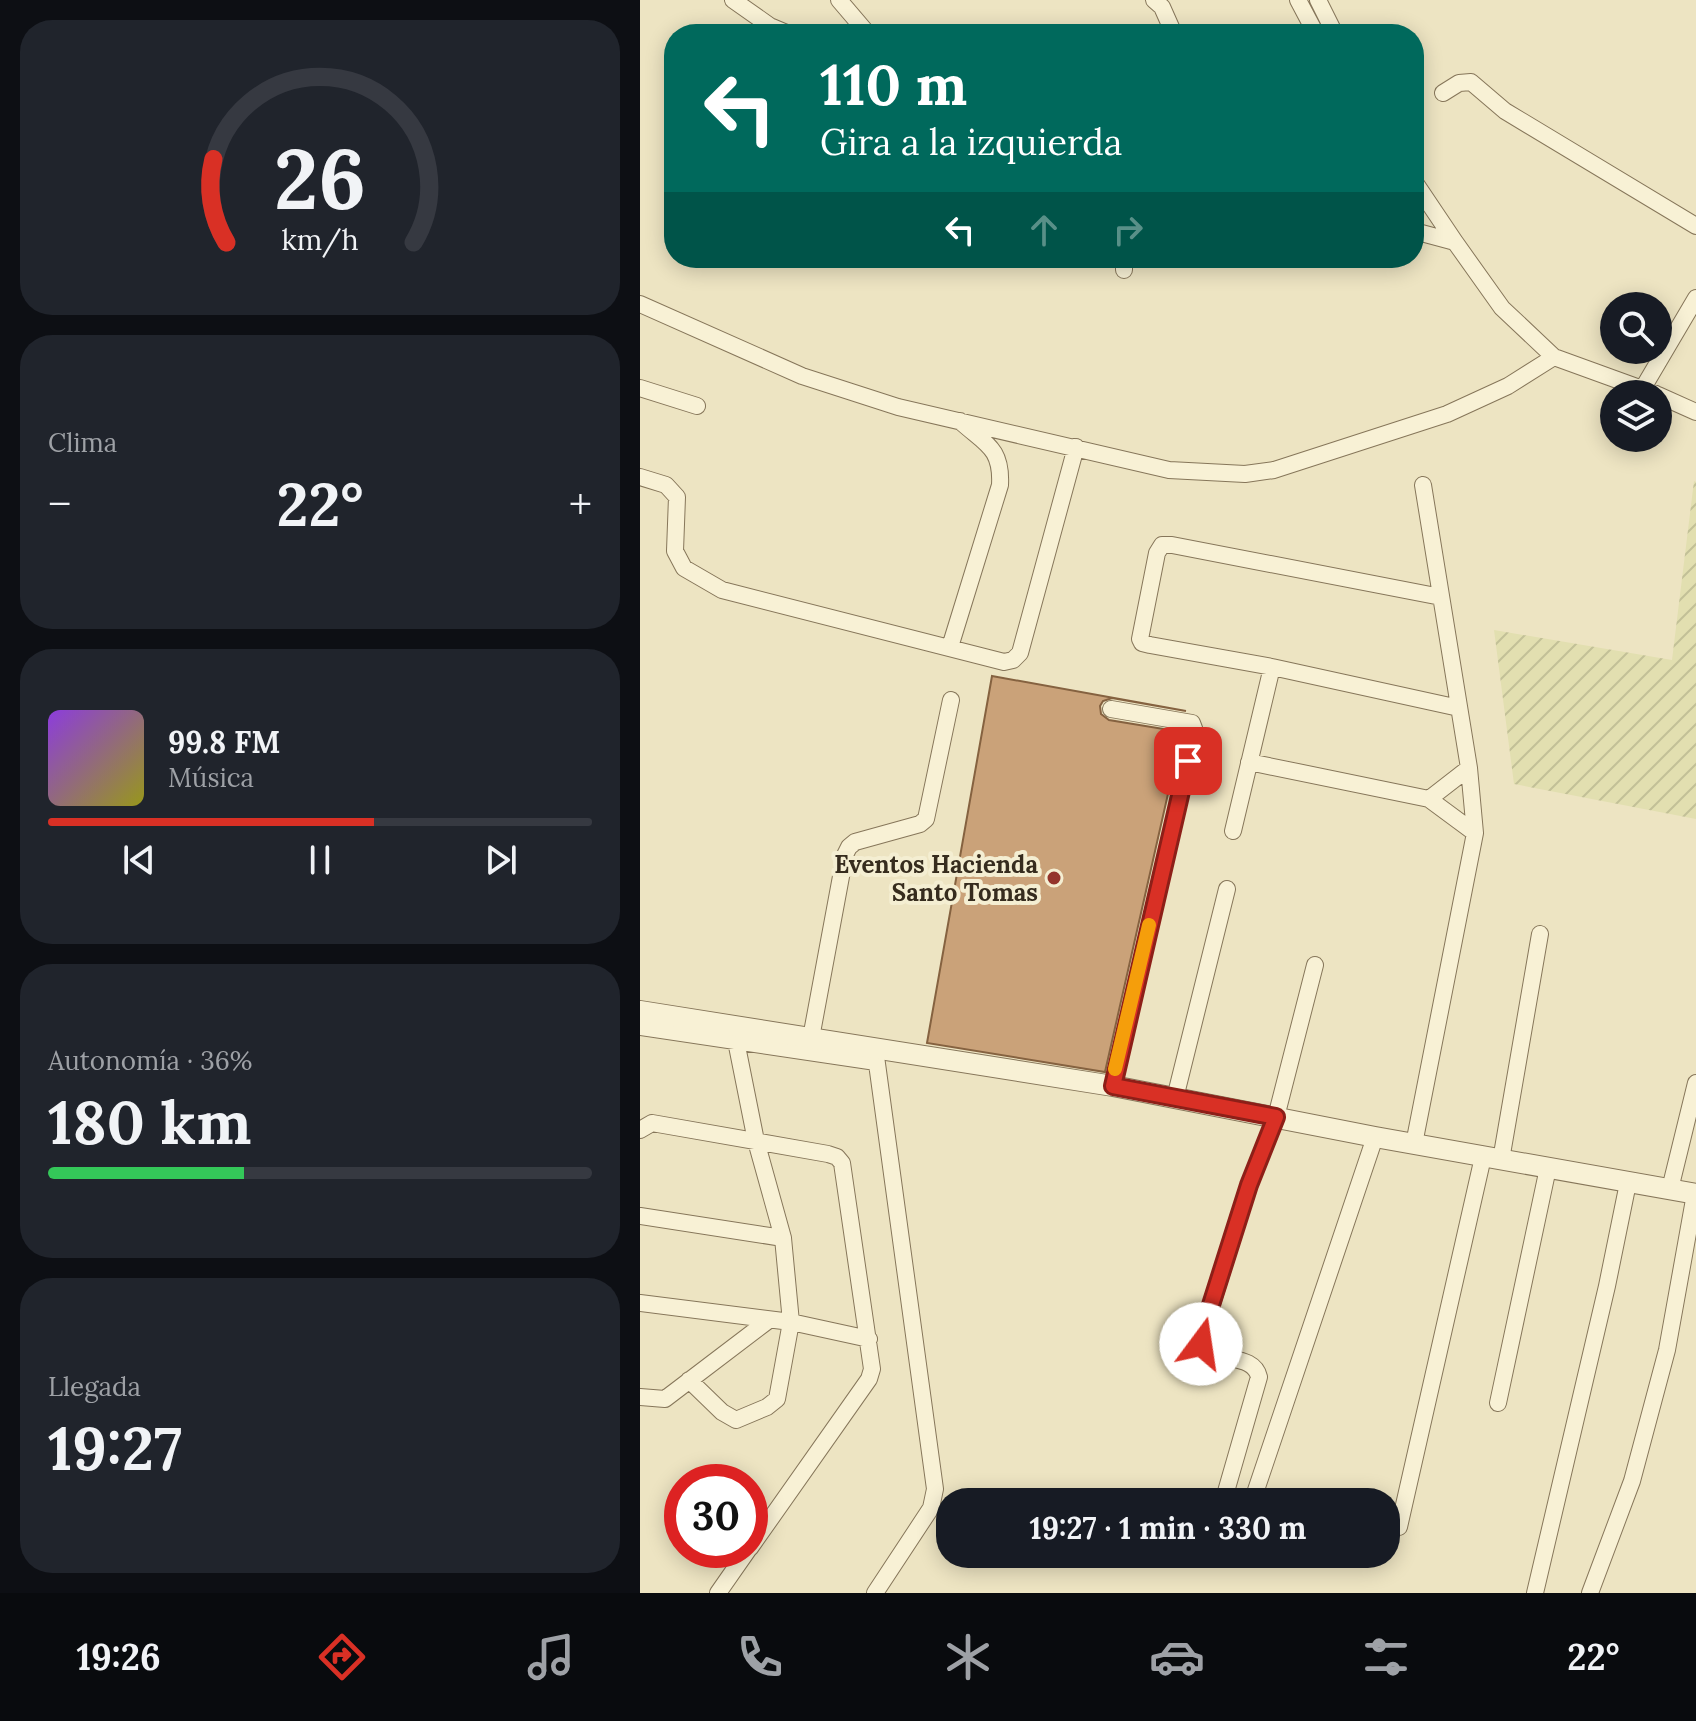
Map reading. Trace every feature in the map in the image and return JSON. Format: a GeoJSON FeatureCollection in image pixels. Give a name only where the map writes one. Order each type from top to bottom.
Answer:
{"type":"FeatureCollection","features":[{"type":"Feature","properties":{"kind":"street"},"geometry":{"type":"LineString","coordinates":[[733,0],[767,24]]}},
{"type":"Feature","properties":{"kind":"street"},"geometry":{"type":"LineString","coordinates":[[839,0],[859,24]]}},
{"type":"Feature","properties":{"kind":"street"},"geometry":{"type":"LineString","coordinates":[[1154,0],[1162,7],[1170,24]]}},
{"type":"Feature","properties":{"kind":"street"},"geometry":{"type":"LineString","coordinates":[[1298,0],[1311,24]]}},
{"type":"Feature","properties":{"kind":"street"},"geometry":{"type":"LineString","coordinates":[[1318,0],[1330,24]]}},
{"type":"Feature","properties":{"kind":"street"},"geometry":{"type":"LineString","coordinates":[[1443,93],[1459,83],[1471,82],[1505,111],[1696,226]]}},
{"type":"Feature","properties":{"kind":"street"},"geometry":{"type":"LineString","coordinates":[[1424,196],[1502,308],[1554,357],[1618,380]]}},
{"type":"Feature","properties":{"kind":"street"},"geometry":{"type":"LineString","coordinates":[[1424,234],[1455,242]]}},
{"type":"Feature","properties":{"kind":"street"},"geometry":{"type":"LineString","coordinates":[[1658,380],[1696,298]]}},
{"type":"Feature","properties":{"kind":"street"},"geometry":{"type":"LineString","coordinates":[[640,304],[802,376],[898,407],[1169,470],[1245,474],[1274,470],[1447,414],[1508,386],[1554,357]]}},
{"type":"Feature","properties":{"kind":"street"},"geometry":{"type":"LineString","coordinates":[[640,388],[697,406]]}},
{"type":"Feature","properties":{"kind":"street"},"geometry":{"type":"LineString","coordinates":[[1672,401],[1696,412]]}},
{"type":"Feature","properties":{"kind":"street"},"geometry":{"type":"LineString","coordinates":[[950,647],[1000,485],[1001,469],[998,457],[990,447],[959,421]]}},
{"type":"Feature","properties":{"kind":"street"},"geometry":{"type":"LineString","coordinates":[[640,477],[666,485],[677,497],[675,551],[684,568],[722,590],[1004,662],[1020,653],[1076,447]]}},
{"type":"Feature","properties":{"kind":"street"},"geometry":{"type":"LineString","coordinates":[[1414,1144],[1475,833],[1469,768],[1423,485]]}},
{"type":"Feature","properties":{"kind":"street"},"geometry":{"type":"LineString","coordinates":[[1441,597],[1162,545],[1157,553],[1140,639],[1142,643],[1272,667],[1459,708]]}},
{"type":"Feature","properties":{"kind":"street"},"geometry":{"type":"LineString","coordinates":[[1233,831],[1272,667]]}},
{"type":"Feature","properties":{"kind":"street"},"geometry":{"type":"LineString","coordinates":[[811,1038],[845,855],[855,842],[920,824],[926,819],[951,700]]}},
{"type":"Feature","properties":{"kind":"street"},"geometry":{"type":"LineString","coordinates":[[1111,709],[1192,723],[1195,731],[1113,1086]]}},
{"type":"Feature","properties":{"kind":"street"},"geometry":{"type":"LineString","coordinates":[[1249,762],[1429,799],[1475,833]]}},
{"type":"Feature","properties":{"kind":"street"},"geometry":{"type":"LineString","coordinates":[[1429,799],[1469,768]]}},
{"type":"Feature","properties":{"kind":"street"},"geometry":{"type":"LineString","coordinates":[[1175,1098],[1227,889]]}},
{"type":"Feature","properties":{"kind":"street"},"geometry":{"type":"LineString","coordinates":[[1400,1523],[1492,1158],[1540,934]]}},
{"type":"Feature","properties":{"kind":"street"},"geometry":{"type":"LineString","coordinates":[[1227,1488],[1259,1384],[1258,1370],[1251,1364],[1210,1352],[1203,1347],[1201,1339],[1249,1185],[1276,1117],[1315,965]]}},
{"type":"Feature","properties":{"kind":"street"},"geometry":{"type":"LineString","coordinates":[[640,1011],[734,1033],[1113,1086],[1375,1137],[1696,1194],[1667,1350],[1632,1481],[1590,1593]]}},
{"type":"Feature","properties":{"kind":"street"},"geometry":{"type":"LineString","coordinates":[[640,1027],[811,1038],[875,1055]]}},
{"type":"Feature","properties":{"kind":"street"},"geometry":{"type":"LineString","coordinates":[[689,1380],[722,1412],[736,1420],[767,1407],[777,1399],[791,1322],[783,1238],[756,1141],[734,1033]]}},
{"type":"Feature","properties":{"kind":"street"},"geometry":{"type":"LineString","coordinates":[[875,1055],[934,1464],[935,1489],[931,1508],[875,1593]]}},
{"type":"Feature","properties":{"kind":"street"},"geometry":{"type":"LineString","coordinates":[[1670,1189],[1696,1083]]}},
{"type":"Feature","properties":{"kind":"street"},"geometry":{"type":"LineString","coordinates":[[640,1130],[652,1123],[828,1154],[842,1163],[872,1369],[869,1379],[768,1522]]}},
{"type":"Feature","properties":{"kind":"street"},"geometry":{"type":"LineString","coordinates":[[1257,1488],[1375,1137]]}},
{"type":"Feature","properties":{"kind":"street"},"geometry":{"type":"LineString","coordinates":[[1498,1403],[1548,1168]]}},
{"type":"Feature","properties":{"kind":"street"},"geometry":{"type":"LineString","coordinates":[[1535,1593],[1628,1183]]}},
{"type":"Feature","properties":{"kind":"street"},"geometry":{"type":"LineString","coordinates":[[640,1216],[783,1238]]}},
{"type":"Feature","properties":{"kind":"street"},"geometry":{"type":"LineString","coordinates":[[640,1303],[791,1322],[869,1339]]}},
{"type":"Feature","properties":{"kind":"street"},"geometry":{"type":"LineString","coordinates":[[640,1397],[665,1399],[769,1320]]}},
{"type":"Feature","properties":{"kind":"street"},"geometry":{"type":"LineString","coordinates":[[718,1593],[736,1568]]}},
{"type":"Feature","properties":{"kind":"shaded area"},"geometry":{"type":"Polygon","coordinates":[[[1694,481],[1696,819],[1514,784],[1494,630],[1672,660],[1694,481]]]}},
{"type":"Feature","properties":{"kind":"building","name":"Eventos Hacienda Santo Tomas"},"geometry":{"type":"Polygon","coordinates":[[[992,676],[1186,711],[1112,698],[1103,701],[1100,706],[1101,714],[1109,720],[1182,732],[1105,1072],[927,1043],[992,676]]]}},
{"type":"Feature","properties":{"kind":"slow traffic"},"geometry":{"type":"LineString","coordinates":[[1115,1069],[1149,925]]}},
{"type":"Feature","properties":{"kind":"place","name":"Eventos Hacienda Santo Tomas"},"geometry":{"type":"Point","coordinates":[1054,878]}},
{"type":"Feature","properties":{"kind":"route"},"geometry":{"type":"LineString","coordinates":[[1188,761],[1113,1086],[1276,1117],[1249,1185],[1201,1344]]}}]}
